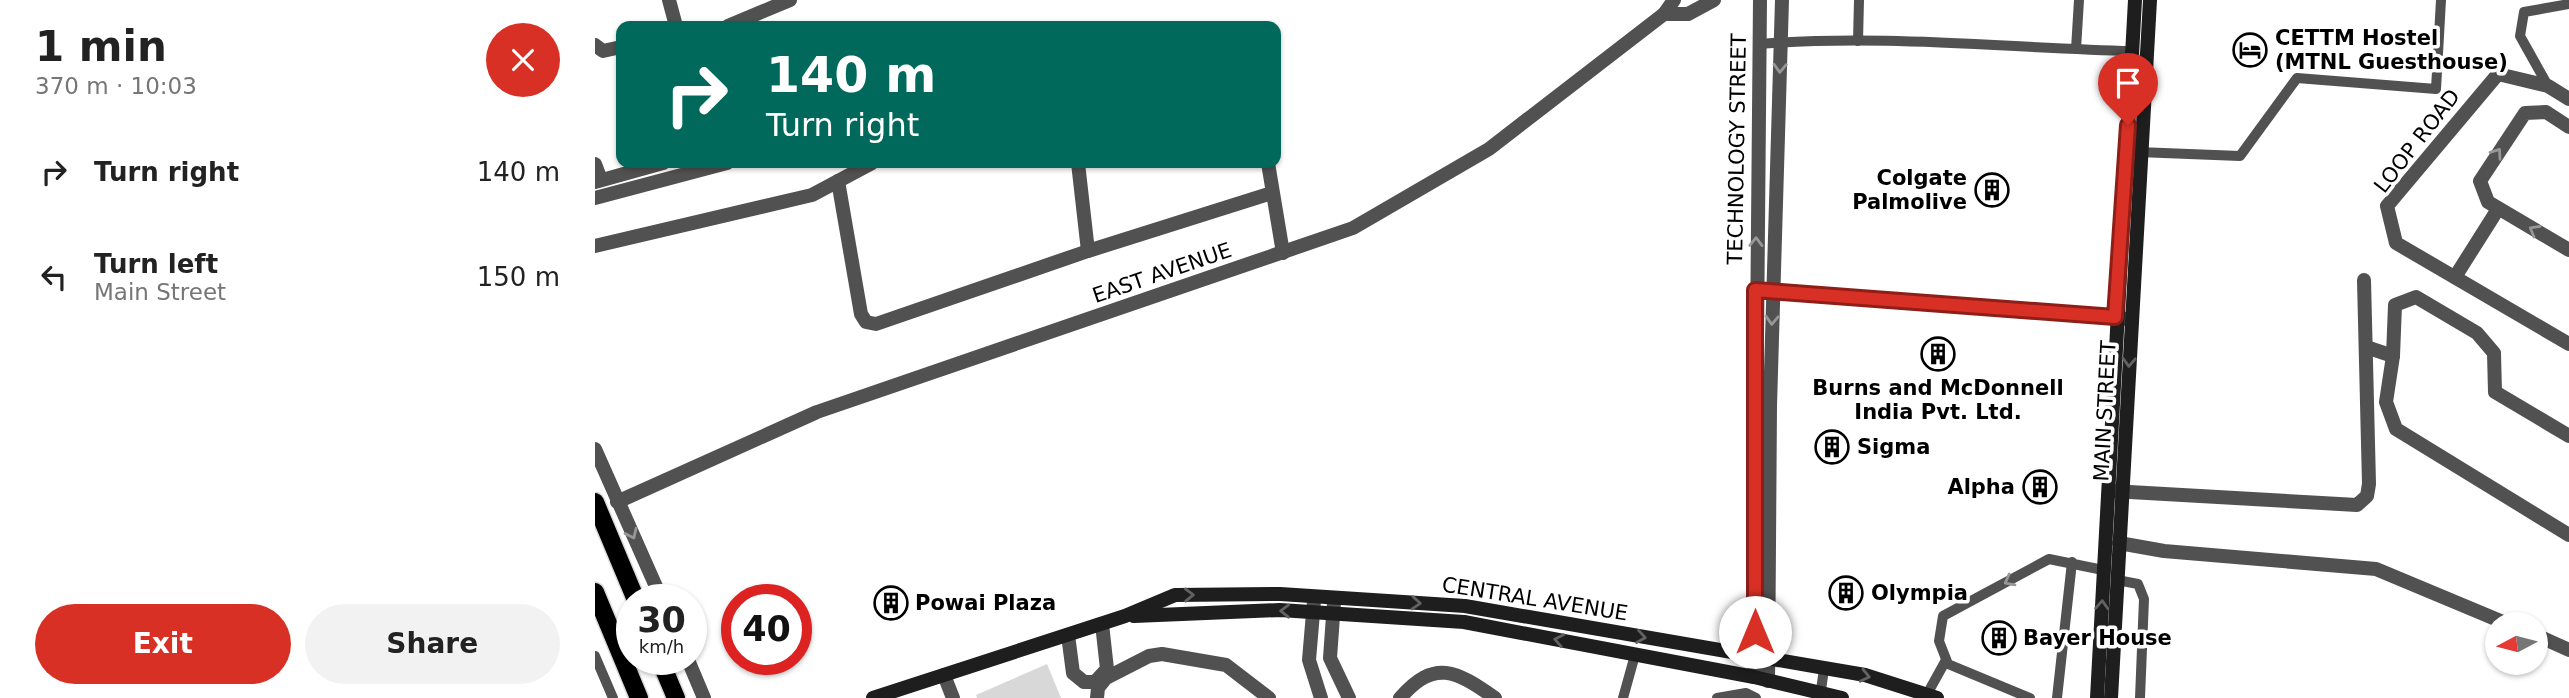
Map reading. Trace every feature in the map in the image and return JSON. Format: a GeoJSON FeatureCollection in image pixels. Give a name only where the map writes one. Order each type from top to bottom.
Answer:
{"type":"FeatureCollection","features":[{"type":"Feature","properties":{"kind":"main road","name":"MAIN STREET"},"geometry":{"type":"LineString","coordinates":[[2097,698],[2103,570],[2114,491],[2131,319],[2134,151],[2132,51],[2136,0]]}},
{"type":"Feature","properties":{"kind":"main road","name":"MAIN STREET"},"geometry":{"type":"LineString","coordinates":[[2111,698],[2119,542],[2114,491],[2115,317],[2150,0]]}},
{"type":"Feature","properties":{"kind":"main road"},"geometry":{"type":"LineString","coordinates":[[595,502],[629,584]]}},
{"type":"Feature","properties":{"kind":"main road"},"geometry":{"type":"LineString","coordinates":[[595,592],[639,698]]}},
{"type":"Feature","properties":{"kind":"main road","name":"CENTRAL AVENUE"},"geometry":{"type":"LineString","coordinates":[[873,698],[1102,624],[1175,596],[1314,596],[1465,606],[1865,675],[1930,697]]}},
{"type":"Feature","properties":{"kind":"main road","name":"CENTRAL AVENUE"},"geometry":{"type":"LineString","coordinates":[[1125,616],[1280,610],[1464,622],[1761,679],[1820,695],[1842,698]]}},
{"type":"Feature","properties":{"kind":"main road"},"geometry":{"type":"LineString","coordinates":[[666,675],[676,698]]}},
{"type":"Feature","properties":{"kind":"street"},"geometry":{"type":"LineString","coordinates":[[669,0],[675,21]]}},
{"type":"Feature","properties":{"kind":"street"},"geometry":{"type":"LineString","coordinates":[[740,21],[790,0]]}},
{"type":"Feature","properties":{"kind":"street","name":"EAST AVENUE"},"geometry":{"type":"LineString","coordinates":[[617,502],[817,412],[1353,228],[1489,149],[1664,14],[1674,0]]}},
{"type":"Feature","properties":{"kind":"street"},"geometry":{"type":"LineString","coordinates":[[1664,14],[1688,14],[1714,0]]}},
{"type":"Feature","properties":{"kind":"street","name":"TECHNOLOGY STREET"},"geometry":{"type":"LineString","coordinates":[[1760,0],[1755,290],[1762,478],[1761,679]]}},
{"type":"Feature","properties":{"kind":"street"},"geometry":{"type":"LineString","coordinates":[[1762,478],[1773,291],[1782,0]]}},
{"type":"Feature","properties":{"kind":"street"},"geometry":{"type":"LineString","coordinates":[[595,45],[603,51],[616,48]]}},
{"type":"Feature","properties":{"kind":"street","name":"LOOP ROAD"},"geometry":{"type":"LineString","coordinates":[[2569,99],[2548,86],[2498,74],[2387,206],[2396,243],[2569,344]]}},
{"type":"Feature","properties":{"kind":"street"},"geometry":{"type":"LineString","coordinates":[[2569,127],[2546,112],[2525,113],[2480,181],[2485,198],[2498,209],[2569,250]]}},
{"type":"Feature","properties":{"kind":"street"},"geometry":{"type":"LineString","coordinates":[[595,164],[598,181],[645,168]]}},
{"type":"Feature","properties":{"kind":"street"},"geometry":{"type":"LineString","coordinates":[[595,198],[708,168]]}},
{"type":"Feature","properties":{"kind":"street"},"geometry":{"type":"LineString","coordinates":[[595,246],[812,195],[863,168]]}},
{"type":"Feature","properties":{"kind":"street"},"geometry":{"type":"LineString","coordinates":[[1080,168],[1089,251]]}},
{"type":"Feature","properties":{"kind":"street"},"geometry":{"type":"LineString","coordinates":[[1269,168],[1283,253]]}},
{"type":"Feature","properties":{"kind":"street"},"geometry":{"type":"LineString","coordinates":[[838,181],[861,314],[866,323],[876,324],[1089,251],[1272,193]]}},
{"type":"Feature","properties":{"kind":"street"},"geometry":{"type":"LineString","coordinates":[[2455,277],[2498,209]]}},
{"type":"Feature","properties":{"kind":"street"},"geometry":{"type":"LineString","coordinates":[[2114,491],[2357,505],[2367,496],[2369,484],[2364,280]]}},
{"type":"Feature","properties":{"kind":"street"},"geometry":{"type":"LineString","coordinates":[[1755,290],[2131,319]]}},
{"type":"Feature","properties":{"kind":"street"},"geometry":{"type":"LineString","coordinates":[[2569,436],[2495,392],[2494,353],[2477,333],[2416,297],[2395,304],[2393,356],[2386,402],[2396,429],[2569,535]]}},
{"type":"Feature","properties":{"kind":"street"},"geometry":{"type":"LineString","coordinates":[[2365,347],[2393,356]]}},
{"type":"Feature","properties":{"kind":"street"},"geometry":{"type":"LineString","coordinates":[[595,449],[655,584]]}},
{"type":"Feature","properties":{"kind":"street"},"geometry":{"type":"LineString","coordinates":[[2119,542],[2164,551],[2376,569],[2485,615]]}},
{"type":"Feature","properties":{"kind":"street"},"geometry":{"type":"LineString","coordinates":[[1314,596],[1309,652],[1321,698]]}},
{"type":"Feature","properties":{"kind":"street"},"geometry":{"type":"LineString","coordinates":[[1334,597],[1330,652],[1349,698]]}},
{"type":"Feature","properties":{"kind":"street"},"geometry":{"type":"LineString","coordinates":[[1068,635],[1073,673],[1084,682],[1095,682],[1107,669],[1102,624]]}},
{"type":"Feature","properties":{"kind":"street"},"geometry":{"type":"LineString","coordinates":[[2548,640],[2569,650]]}},
{"type":"Feature","properties":{"kind":"street"},"geometry":{"type":"LineString","coordinates":[[1309,652],[1330,652]]}},
{"type":"Feature","properties":{"kind":"street"},"geometry":{"type":"LineString","coordinates":[[1097,698],[1098,688],[1106,678],[1149,656],[1162,654],[1226,665],[1258,686],[1269,698]]}},
{"type":"Feature","properties":{"kind":"street"},"geometry":{"type":"LineString","coordinates":[[1400,698],[1424,675],[1447,672],[1473,683],[1495,698]]}},
{"type":"Feature","properties":{"kind":"street"},"geometry":{"type":"LineString","coordinates":[[694,675],[704,698]]}},
{"type":"Feature","properties":{"kind":"street"},"geometry":{"type":"LineString","coordinates":[[944,675],[953,698]]}},
{"type":"Feature","properties":{"kind":"lane"},"geometry":{"type":"LineString","coordinates":[[1857,41],[1859,0]]}},
{"type":"Feature","properties":{"kind":"lane"},"geometry":{"type":"LineString","coordinates":[[2076,49],[2079,0]]}},
{"type":"Feature","properties":{"kind":"lane"},"geometry":{"type":"LineString","coordinates":[[2134,151],[2240,156],[2297,78],[2436,89],[2441,0]]}},
{"type":"Feature","properties":{"kind":"lane"},"geometry":{"type":"LineString","coordinates":[[2548,86],[2520,36],[2524,12],[2569,4]]}},
{"type":"Feature","properties":{"kind":"lane"},"geometry":{"type":"LineString","coordinates":[[1759,44],[1857,41],[2132,51]]}},
{"type":"Feature","properties":{"kind":"lane"},"geometry":{"type":"LineString","coordinates":[[2030,698],[1948,664],[1939,641],[1943,616],[2049,559],[2103,570]]}},
{"type":"Feature","properties":{"kind":"lane"},"geometry":{"type":"LineString","coordinates":[[2057,698],[2072,562]]}},
{"type":"Feature","properties":{"kind":"lane"},"geometry":{"type":"LineString","coordinates":[[2117,580],[2138,584],[2144,598],[2140,698]]}},
{"type":"Feature","properties":{"kind":"lane"},"geometry":{"type":"LineString","coordinates":[[1623,698],[1635,655]]}},
{"type":"Feature","properties":{"kind":"lane"},"geometry":{"type":"LineString","coordinates":[[595,656],[613,698]]}},
{"type":"Feature","properties":{"kind":"lane"},"geometry":{"type":"LineString","coordinates":[[1930,697],[1946,660]]}},
{"type":"Feature","properties":{"kind":"lane"},"geometry":{"type":"LineString","coordinates":[[1820,695],[1824,668]]}},
{"type":"Feature","properties":{"kind":"lane"},"geometry":{"type":"LineString","coordinates":[[1717,698],[1747,693],[1756,698]]}},
{"type":"Feature","properties":{"kind":"shaded area"},"geometry":{"type":"Polygon","coordinates":[[[1047,664],[1061,698],[977,698],[976,695],[1047,664]]]}},
{"type":"Feature","properties":{"kind":"place","name":"CETTM Hostel (MTNL Guesthouse)"},"geometry":{"type":"Point","coordinates":[2250,50]}},
{"type":"Feature","properties":{"kind":"place","name":"Colgate Palmolive"},"geometry":{"type":"Point","coordinates":[1992,190]}},
{"type":"Feature","properties":{"kind":"place","name":"Burns and McDonnell India Pvt. Ltd."},"geometry":{"type":"Point","coordinates":[1938,354]}},
{"type":"Feature","properties":{"kind":"place","name":"Sigma"},"geometry":{"type":"Point","coordinates":[1832,447]}},
{"type":"Feature","properties":{"kind":"place","name":"Alpha"},"geometry":{"type":"Point","coordinates":[2040,487]}},
{"type":"Feature","properties":{"kind":"place","name":"Olympia"},"geometry":{"type":"Point","coordinates":[1846,593]}},
{"type":"Feature","properties":{"kind":"place","name":"Powai Plaza"},"geometry":{"type":"Point","coordinates":[891,603]}},
{"type":"Feature","properties":{"kind":"place","name":"Bayer House"},"geometry":{"type":"Point","coordinates":[1999,638]}},
{"type":"Feature","properties":{"kind":"route"},"geometry":{"type":"LineString","coordinates":[[1755,632],[1755,290],[2115,317],[2128,125]]}}]}
